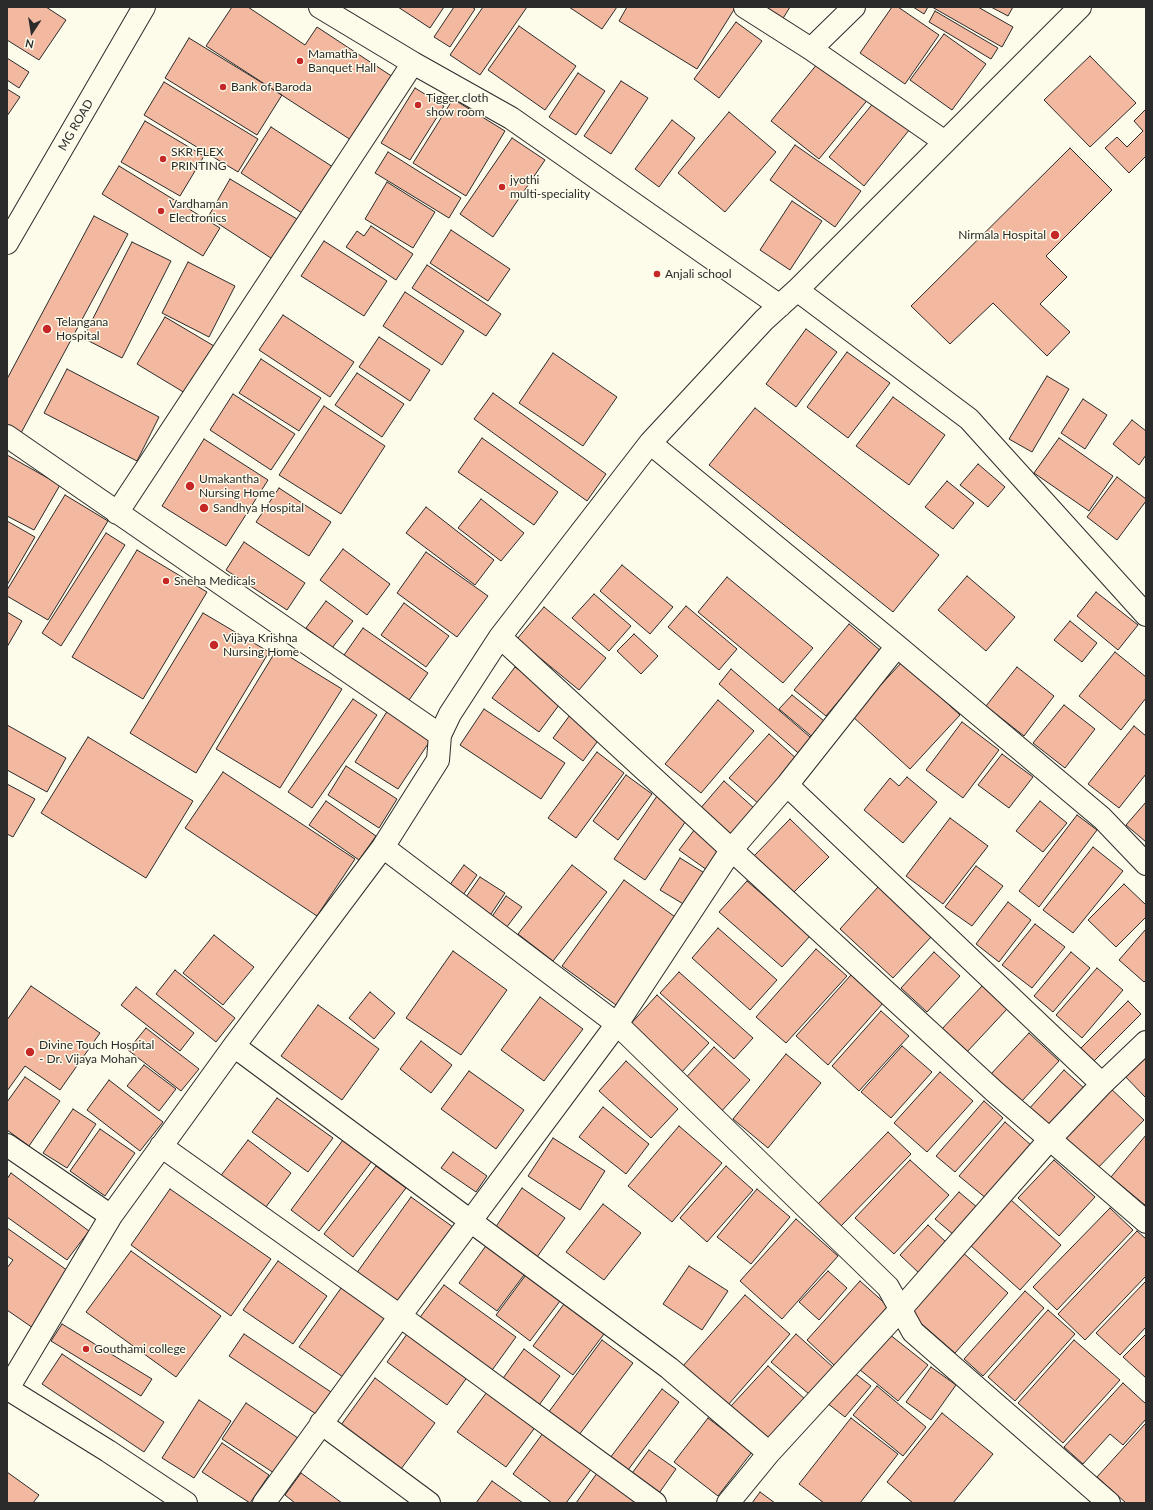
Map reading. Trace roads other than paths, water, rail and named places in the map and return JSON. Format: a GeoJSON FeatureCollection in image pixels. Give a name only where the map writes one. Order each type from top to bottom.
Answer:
{"type":"FeatureCollection","features":[{"type":"Feature","properties":{"kind":"street","name":"MG ROAD"},"geometry":{"type":"LineString","coordinates":[[7,243],[144,7]]}},
{"type":"Feature","properties":{"kind":"street"},"geometry":{"type":"LineString","coordinates":[[320,7],[412,63],[511,118],[780,306]]}},
{"type":"Feature","properties":{"kind":"street"},"geometry":{"type":"LineString","coordinates":[[745,7],[811,48],[945,142]]}},
{"type":"Feature","properties":{"kind":"street"},"geometry":{"type":"LineString","coordinates":[[811,48],[854,7]]}},
{"type":"Feature","properties":{"kind":"street"},"geometry":{"type":"LineString","coordinates":[[186,1503],[108,1451],[7,1390],[111,1216],[234,1046],[383,847],[438,760],[440,735],[450,714],[500,637],[650,443],[764,320],[797,290],[1080,7]]}},
{"type":"Feature","properties":{"kind":"street"},"geometry":{"type":"LineString","coordinates":[[117,513],[412,63]]}},
{"type":"Feature","properties":{"kind":"street"},"geometry":{"type":"LineString","coordinates":[[797,290],[969,420],[1146,615]]}},
{"type":"Feature","properties":{"kind":"street"},"geometry":{"type":"LineString","coordinates":[[7,436],[440,735]]}},
{"type":"Feature","properties":{"kind":"street"},"geometry":{"type":"LineString","coordinates":[[650,443],[897,646],[1102,818],[1146,864]]}},
{"type":"Feature","properties":{"kind":"street"},"geometry":{"type":"LineString","coordinates":[[500,637],[995,1092],[1146,1222]]}},
{"type":"Feature","properties":{"kind":"street"},"geometry":{"type":"LineString","coordinates":[[264,1503],[469,1222],[617,1024],[732,849],[787,785],[897,646]]}},
{"type":"Feature","properties":{"kind":"street"},"geometry":{"type":"LineString","coordinates":[[787,785],[1102,1084]]}},
{"type":"Feature","properties":{"kind":"street"},"geometry":{"type":"LineString","coordinates":[[383,847],[617,1024],[888,1287],[913,1332],[1109,1503]]}},
{"type":"Feature","properties":{"kind":"street"},"geometry":{"type":"LineString","coordinates":[[728,1503],[769,1452],[900,1310],[1050,1139],[1102,1084],[1146,1042]]}},
{"type":"Feature","properties":{"kind":"street"},"geometry":{"type":"LineString","coordinates":[[234,1046],[469,1222],[669,1368],[769,1452]]}},
{"type":"Feature","properties":{"kind":"street"},"geometry":{"type":"LineString","coordinates":[[7,1145],[111,1216]]}},
{"type":"Feature","properties":{"kind":"street"},"geometry":{"type":"LineString","coordinates":[[161,1146],[400,1316],[655,1503]]}},
{"type":"Feature","properties":{"kind":"street"},"geometry":{"type":"LineString","coordinates":[[322,1423],[430,1503]]}},
{"type":"Feature","properties":{"kind":"place","name":"Mamatha Banquet Hall"},"geometry":{"type":"Point","coordinates":[300,61]}},
{"type":"Feature","properties":{"kind":"place","name":"Bank of Baroda"},"geometry":{"type":"Point","coordinates":[223,87]}},
{"type":"Feature","properties":{"kind":"place","name":"Tigger cloth show room"},"geometry":{"type":"Point","coordinates":[418,105]}},
{"type":"Feature","properties":{"kind":"place","name":"SKR FLEX PRINTING"},"geometry":{"type":"Point","coordinates":[163,159]}},
{"type":"Feature","properties":{"kind":"place","name":"jyothi multi-speciality"},"geometry":{"type":"Point","coordinates":[502,187]}},
{"type":"Feature","properties":{"kind":"place","name":"Vardhaman Electronics"},"geometry":{"type":"Point","coordinates":[161,211]}},
{"type":"Feature","properties":{"kind":"place","name":"Nirmala Hospital"},"geometry":{"type":"Point","coordinates":[1055,235]}},
{"type":"Feature","properties":{"kind":"place","name":"Anjali school"},"geometry":{"type":"Point","coordinates":[657,274]}},
{"type":"Feature","properties":{"kind":"place","name":"Telangana Hospital"},"geometry":{"type":"Point","coordinates":[47,329]}},
{"type":"Feature","properties":{"kind":"place","name":"Umakantha Nursing Home"},"geometry":{"type":"Point","coordinates":[190,486]}},
{"type":"Feature","properties":{"kind":"place","name":"Sandhya Hospital"},"geometry":{"type":"Point","coordinates":[204,508]}},
{"type":"Feature","properties":{"kind":"place","name":"Sneha Medicals"},"geometry":{"type":"Point","coordinates":[166,581]}},
{"type":"Feature","properties":{"kind":"place","name":"Vijaya Krishna Nursing Home"},"geometry":{"type":"Point","coordinates":[214,645]}},
{"type":"Feature","properties":{"kind":"place","name":"Divine Touch Hospital - Dr. Vijaya Mohan"},"geometry":{"type":"Point","coordinates":[30,1052]}},
{"type":"Feature","properties":{"kind":"place","name":"Gouthami college"},"geometry":{"type":"Point","coordinates":[86,1349]}}]}
